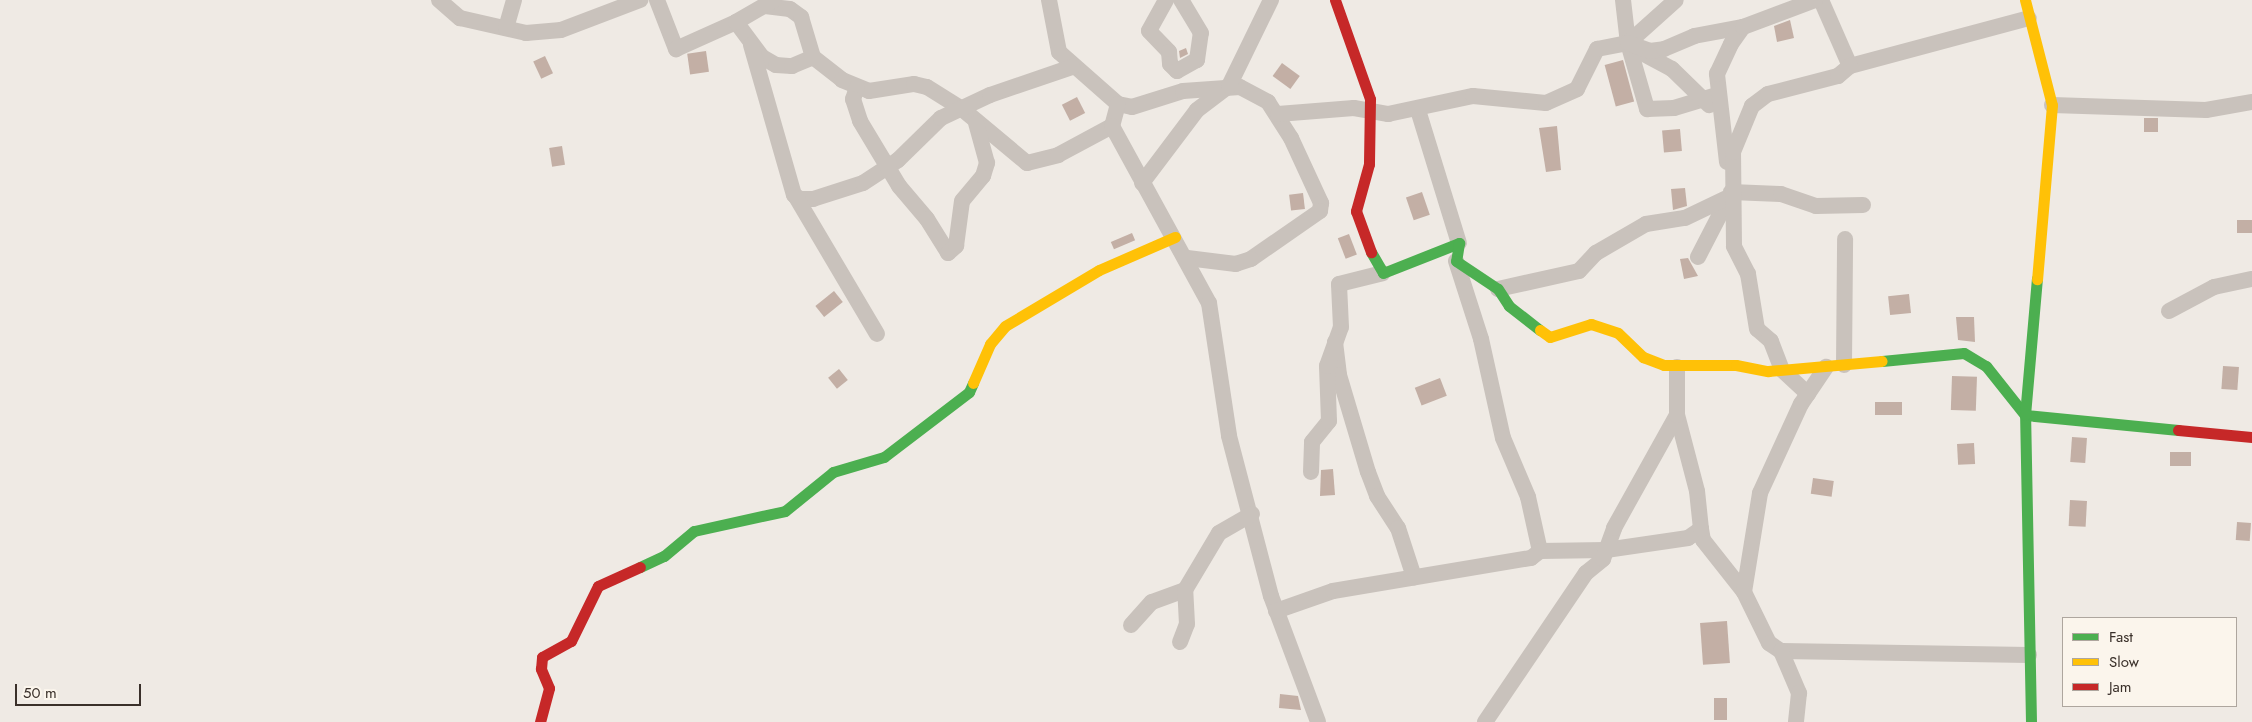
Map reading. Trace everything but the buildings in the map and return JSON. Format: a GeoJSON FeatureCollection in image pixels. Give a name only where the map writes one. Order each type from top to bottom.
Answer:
{"type":"FeatureCollection","features":[{"type":"Feature","properties":{"kind":"street"},"geometry":{"type":"LineString","coordinates":[[439,0],[460,18],[526,33],[561,30],[640,0]]}},
{"type":"Feature","properties":{"kind":"street"},"geometry":{"type":"LineString","coordinates":[[506,28],[514,0]]}},
{"type":"Feature","properties":{"kind":"street"},"geometry":{"type":"LineString","coordinates":[[657,0],[676,49],[736,22],[770,3],[790,9],[801,16],[813,57],[857,87],[869,91],[914,84],[961,108],[976,123],[1028,163],[1058,155],[1112,126]]}},
{"type":"Feature","properties":{"kind":"street"},"geometry":{"type":"LineString","coordinates":[[1049,0],[1054,41],[1072,67],[1084,71],[1118,104],[1132,107],[1183,91],[1229,86],[1248,90],[1278,114],[1321,203],[1320,211],[1251,258],[1236,264],[1187,258]]}},
{"type":"Feature","properties":{"kind":"street"},"geometry":{"type":"LineString","coordinates":[[1166,0],[1149,31],[1169,52],[1170,64],[1177,71],[1197,60],[1201,33],[1181,0]]}},
{"type":"Feature","properties":{"kind":"street"},"geometry":{"type":"LineString","coordinates":[[1142,183],[1197,110],[1229,86],[1272,0]]}},
{"type":"Feature","properties":{"kind":"street"},"geometry":{"type":"LineString","coordinates":[[1335,0],[1367,84],[1371,112],[1369,164],[1356,211],[1366,243],[1383,273]]}},
{"type":"Feature","properties":{"kind":"street"},"geometry":{"type":"LineString","coordinates":[[1623,0],[1628,44],[1647,109],[1711,97]]}},
{"type":"Feature","properties":{"kind":"street"},"geometry":{"type":"LineString","coordinates":[[1628,44],[1676,0]]}},
{"type":"Feature","properties":{"kind":"street"},"geometry":{"type":"LineString","coordinates":[[1278,114],[1354,108],[1371,112],[1418,110],[1474,96],[1558,100],[1577,90],[1597,49],[1628,44],[1650,51],[1664,50],[1694,36],[1743,27],[1816,0]]}},
{"type":"Feature","properties":{"kind":"street"},"geometry":{"type":"LineString","coordinates":[[1821,0],[1850,66]]}},
{"type":"Feature","properties":{"kind":"street"},"geometry":{"type":"LineString","coordinates":[[2025,0],[2029,18],[2044,58],[2052,105],[2025,415],[2031,722]]}},
{"type":"Feature","properties":{"kind":"street"},"geometry":{"type":"LineString","coordinates":[[1698,257],[1731,191],[1738,132],[1752,106],[1768,94],[1838,76],[1850,66],[2029,18]]}},
{"type":"Feature","properties":{"kind":"street"},"geometry":{"type":"LineString","coordinates":[[736,22],[762,57],[776,65],[792,66],[813,57]]}},
{"type":"Feature","properties":{"kind":"street"},"geometry":{"type":"LineString","coordinates":[[1711,97],[1717,74],[1743,27]]}},
{"type":"Feature","properties":{"kind":"street"},"geometry":{"type":"LineString","coordinates":[[750,40],[796,197],[877,334]]}},
{"type":"Feature","properties":{"kind":"street"},"geometry":{"type":"LineString","coordinates":[[1628,44],[1672,69],[1711,97],[1723,122],[1731,191],[1734,246],[1748,274],[1757,329],[1771,341],[1782,370],[1808,394]]}},
{"type":"Feature","properties":{"kind":"street"},"geometry":{"type":"LineString","coordinates":[[796,197],[813,199],[862,182],[888,166],[942,118],[961,108],[1072,67]]}},
{"type":"Feature","properties":{"kind":"street"},"geometry":{"type":"LineString","coordinates":[[857,87],[853,99],[860,121],[888,166],[951,254],[962,201],[983,176],[987,163],[976,123]]}},
{"type":"Feature","properties":{"kind":"street"},"geometry":{"type":"LineString","coordinates":[[2052,105],[2206,110],[2252,102]]}},
{"type":"Feature","properties":{"kind":"street"},"geometry":{"type":"LineString","coordinates":[[1118,104],[1112,126],[1142,183],[1187,258],[1213,320],[1224,414],[1252,514],[1276,611],[1318,722]]}},
{"type":"Feature","properties":{"kind":"street"},"geometry":{"type":"LineString","coordinates":[[1418,110],[1459,243],[1456,262],[1481,339],[1504,438],[1528,497],[1540,551]]}},
{"type":"Feature","properties":{"kind":"street"},"geometry":{"type":"LineString","coordinates":[[1498,289],[1579,271],[1596,254],[1640,227],[1692,216],[1731,191],[1781,194],[1816,206],[1863,205]]}},
{"type":"Feature","properties":{"kind":"street"},"geometry":{"type":"LineString","coordinates":[[540,722],[549,688],[541,669],[542,657],[571,641],[578,617],[598,586],[664,556],[694,531],[784,510],[805,499],[833,472],[856,462],[884,457],[968,392],[990,344],[1005,326],[1099,270],[1175,237]]}},
{"type":"Feature","properties":{"kind":"street"},"geometry":{"type":"LineString","coordinates":[[1844,365],[1845,239]]}},
{"type":"Feature","properties":{"kind":"street"},"geometry":{"type":"LineString","coordinates":[[1311,472],[1312,442],[1329,421],[1327,366],[1341,327],[1339,284],[1383,273],[1459,243]]}},
{"type":"Feature","properties":{"kind":"street"},"geometry":{"type":"LineString","coordinates":[[1456,262],[1498,289],[1509,306],[1550,337],[1591,324],[1618,333],[1650,360],[1677,367],[1736,365],[1782,370],[1964,353],[1986,366],[2025,415],[2252,437]]}},
{"type":"Feature","properties":{"kind":"street"},"geometry":{"type":"LineString","coordinates":[[2169,311],[2214,287],[2252,279]]}},
{"type":"Feature","properties":{"kind":"street"},"geometry":{"type":"LineString","coordinates":[[1335,342],[1368,472],[1377,496],[1398,528],[1405,557],[1414,577]]}},
{"type":"Feature","properties":{"kind":"street"},"geometry":{"type":"LineString","coordinates":[[1677,367],[1677,414],[1697,491],[1697,536],[1744,592],[1769,642],[1781,651],[1799,693],[1796,722]]}},
{"type":"Feature","properties":{"kind":"street"},"geometry":{"type":"LineString","coordinates":[[1744,592],[1760,494],[1808,394],[1826,367]]}},
{"type":"Feature","properties":{"kind":"street"},"geometry":{"type":"LineString","coordinates":[[1485,722],[1606,550],[1667,427],[1677,414]]}},
{"type":"Feature","properties":{"kind":"street"},"geometry":{"type":"LineString","coordinates":[[1131,625],[1152,602],[1184,590],[1219,533],[1252,514]]}},
{"type":"Feature","properties":{"kind":"street"},"geometry":{"type":"LineString","coordinates":[[1276,611],[1333,591],[1388,579],[1414,577],[1531,558],[1540,551],[1606,550],[1697,536]]}},
{"type":"Feature","properties":{"kind":"street"},"geometry":{"type":"LineString","coordinates":[[1388,579],[1405,557]]}},
{"type":"Feature","properties":{"kind":"street"},"geometry":{"type":"LineString","coordinates":[[1180,642],[1188,614],[1184,590]]}},
{"type":"Feature","properties":{"kind":"street"},"geometry":{"type":"LineString","coordinates":[[1781,651],[2029,655]]}},
{"type":"Feature","properties":{"kind":"traffic: fast"},"geometry":{"type":"LineString","coordinates":[[1371,252],[1383,273],[1459,243],[1456,261],[1498,289],[1509,306],[1540,330]]}},
{"type":"Feature","properties":{"kind":"traffic: fast"},"geometry":{"type":"LineString","coordinates":[[2031,722],[2025,415],[2037,279]]}},
{"type":"Feature","properties":{"kind":"traffic: fast"},"geometry":{"type":"LineString","coordinates":[[1882,361],[1964,353],[1986,366],[2025,415],[2178,430]]}},
{"type":"Feature","properties":{"kind":"traffic: fast"},"geometry":{"type":"LineString","coordinates":[[640,567],[664,556],[694,531],[785,511],[833,472],[884,457],[969,392],[973,383]]}},
{"type":"Feature","properties":{"kind":"traffic: slow"},"geometry":{"type":"LineString","coordinates":[[2025,0],[2052,105],[2037,279]]}},
{"type":"Feature","properties":{"kind":"traffic: slow"},"geometry":{"type":"LineString","coordinates":[[973,383],[990,344],[1005,326],[1099,270],[1175,237]]}},
{"type":"Feature","properties":{"kind":"traffic: slow"},"geometry":{"type":"LineString","coordinates":[[1540,330],[1550,337],[1591,324],[1618,333],[1643,357],[1664,365],[1736,365],[1768,371],[1882,361]]}},
{"type":"Feature","properties":{"kind":"traffic: jam"},"geometry":{"type":"LineString","coordinates":[[1335,0],[1370,99],[1369,164],[1356,211],[1371,252]]}},
{"type":"Feature","properties":{"kind":"traffic: jam"},"geometry":{"type":"LineString","coordinates":[[2178,430],[2252,437]]}},
{"type":"Feature","properties":{"kind":"traffic: jam"},"geometry":{"type":"LineString","coordinates":[[540,722],[549,688],[541,669],[542,657],[571,641],[598,586],[640,567]]}}]}
